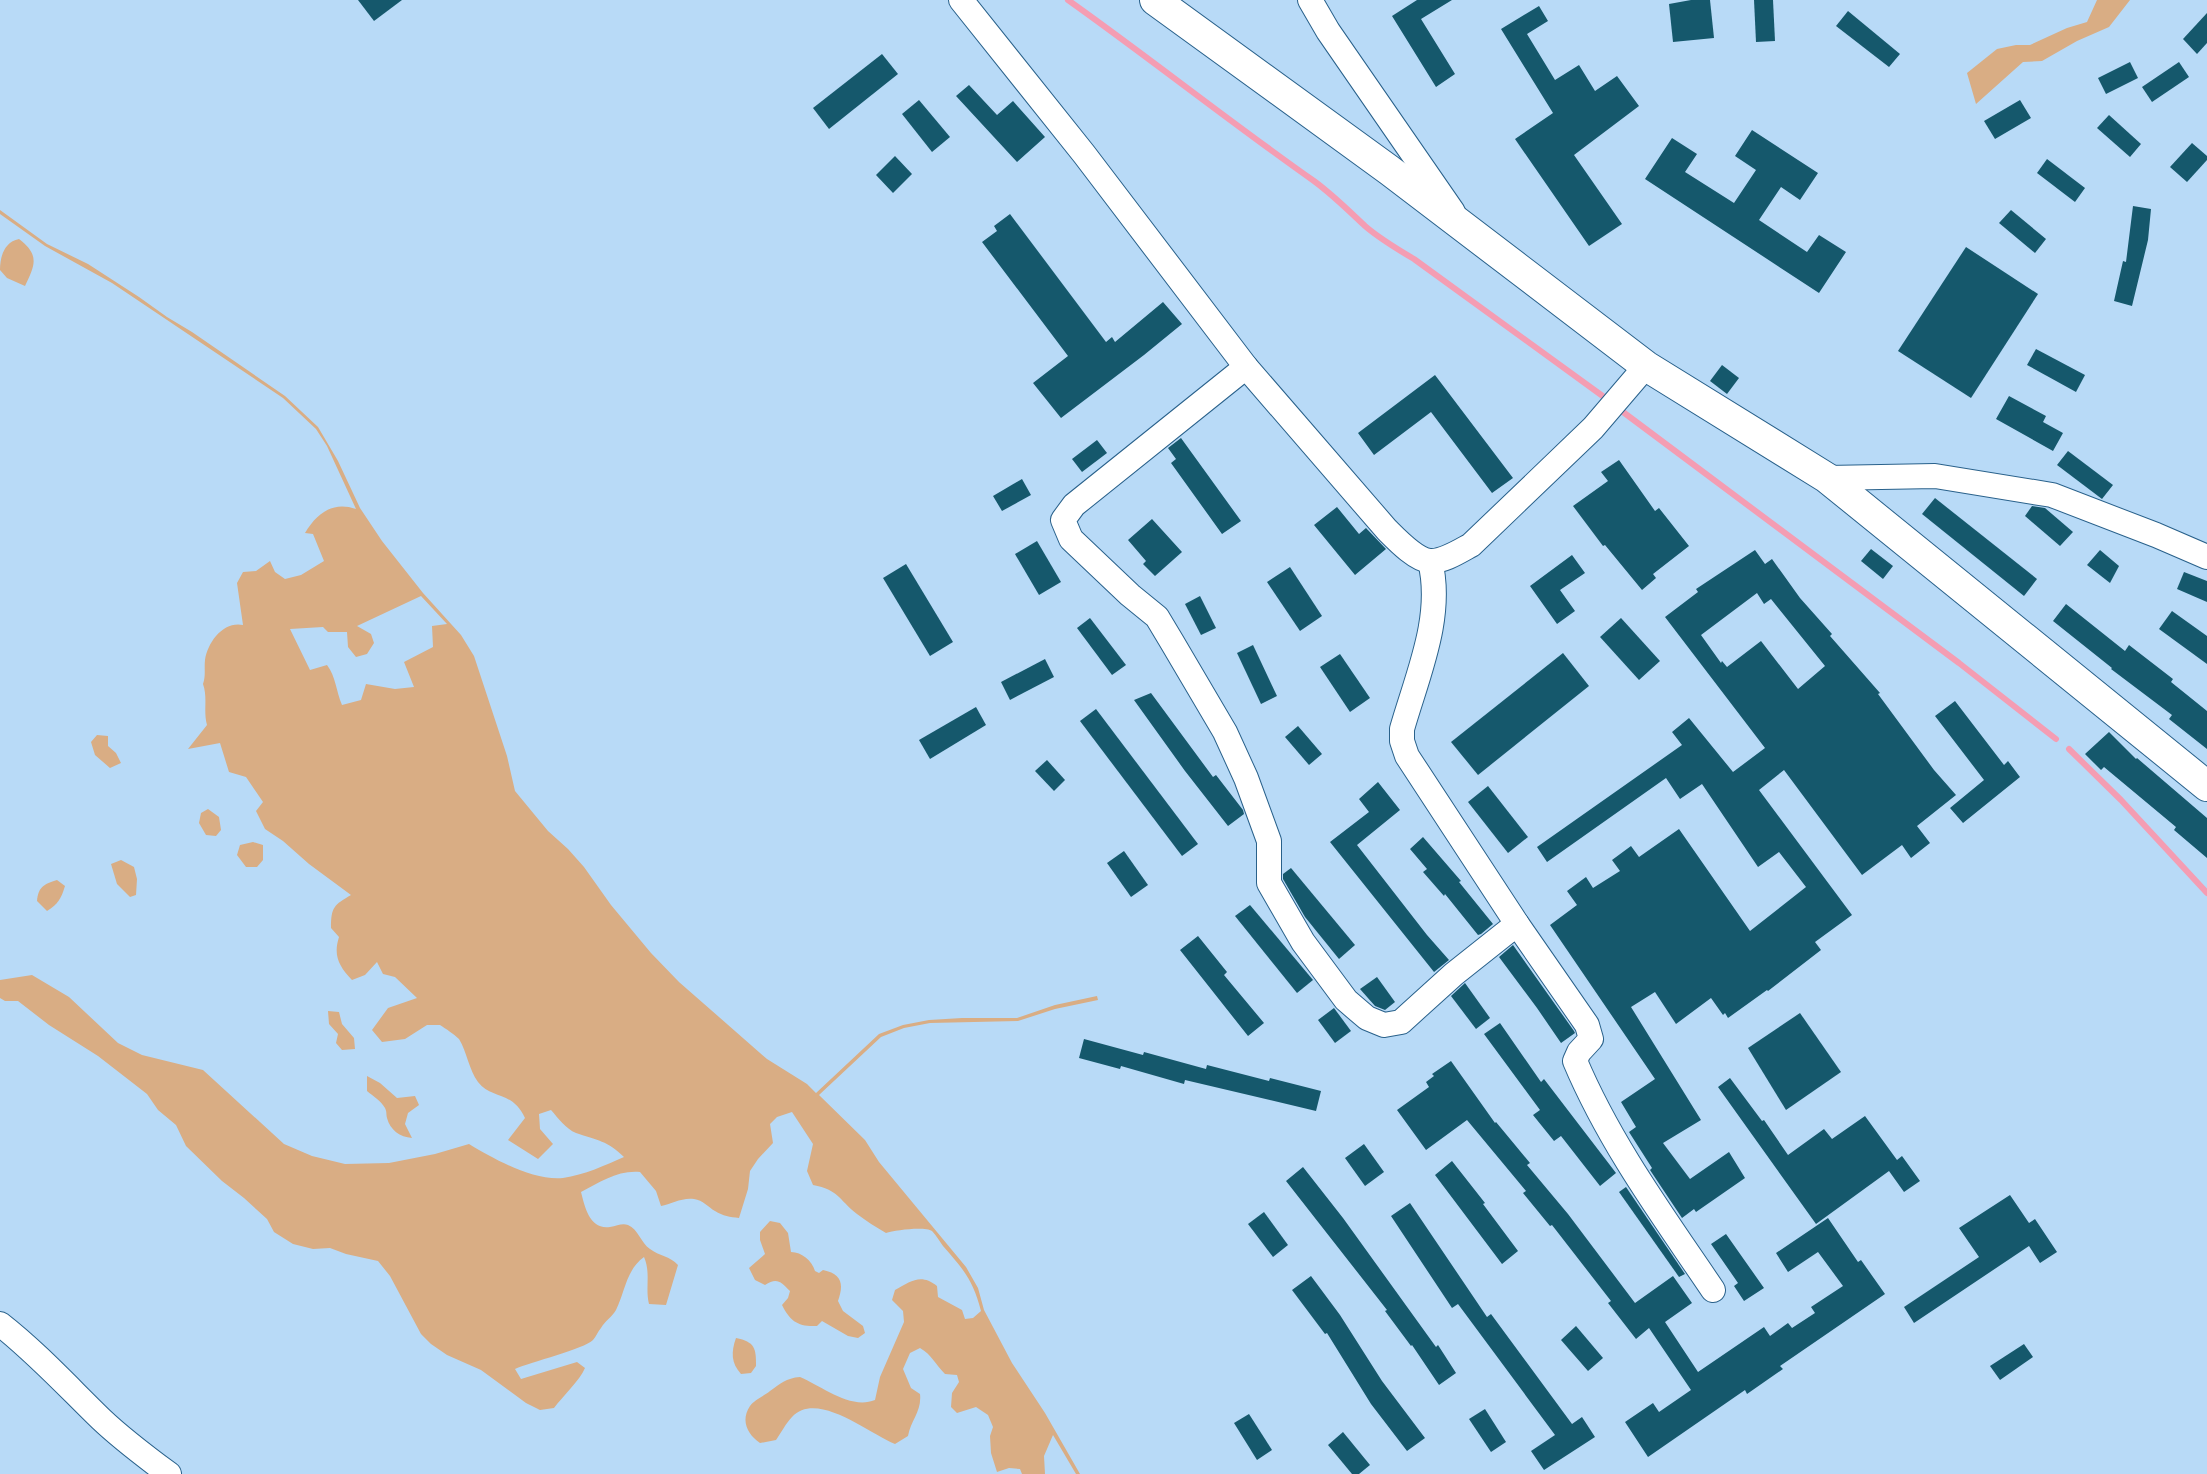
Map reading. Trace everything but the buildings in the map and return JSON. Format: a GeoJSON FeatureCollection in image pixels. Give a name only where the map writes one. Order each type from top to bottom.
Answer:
{"type":"FeatureCollection","features":[{"type":"Feature","properties":{"kind":"street"},"geometry":{"type":"LineString","coordinates":[[961,0],[1084,154],[1246,367],[1387,530],[1408,550],[1430,561],[1447,557],[1471,545],[1593,429],[1646,366]]}},
{"type":"Feature","properties":{"kind":"street"},"geometry":{"type":"LineString","coordinates":[[1155,0],[1462,226],[1646,366],[1827,478],[2207,786]]}},
{"type":"Feature","properties":{"kind":"street"},"geometry":{"type":"LineString","coordinates":[[1310,0],[1328,31],[1462,226]]}},
{"type":"Feature","properties":{"kind":"street"},"geometry":{"type":"LineString","coordinates":[[1246,367],[1074,505],[1064,520],[1071,539],[1130,595],[1157,617],[1225,732],[1246,778],[1269,841],[1269,883],[1303,942],[1346,1000],[1367,1018],[1384,1025],[1401,1022],[1454,974],[1517,924]]}},
{"type":"Feature","properties":{"kind":"street"},"geometry":{"type":"LineString","coordinates":[[1827,478],[1935,476],[2052,495],[2207,557]]}},
{"type":"Feature","properties":{"kind":"street"},"geometry":{"type":"LineString","coordinates":[[1430,561],[1434,578],[1430,633],[1402,729],[1402,741],[1407,756],[1517,924],[1587,1025],[1591,1039],[1579,1052],[1575,1061],[1584,1082],[1634,1175],[1713,1290]]}},
{"type":"Feature","properties":{"kind":"street"},"geometry":{"type":"LineString","coordinates":[[0,1324],[31,1348],[103,1420],[169,1474]]}},
{"type":"Feature","properties":{"kind":"shaded area"},"geometry":{"type":"Polygon","coordinates":[[[2097,0],[2130,0],[2109,27],[2077,41],[2042,61],[2023,62],[1976,104],[1967,73],[1997,49],[2030,45],[2067,28],[2087,22],[2097,0]]]}},
{"type":"Feature","properties":{"kind":"shaded area"},"geometry":{"type":"Polygon","coordinates":[[[0,210],[47,244],[88,264],[192,332],[285,396],[318,427],[338,461],[360,508],[382,541],[423,593],[461,635],[474,656],[507,756],[515,791],[548,831],[584,867],[611,905],[651,953],[679,982],[767,1059],[807,1084],[816,1093],[879,1034],[903,1025],[929,1020],[1017,1018],[1055,1005],[1097,996],[1098,1000],[1055,1009],[1018,1021],[930,1023],[904,1028],[881,1037],[819,1095],[865,1140],[879,1162],[966,1267],[978,1288],[984,1310],[1012,1363],[1045,1413],[1080,1474],[1076,1474],[1053,1435],[1044,1456],[1045,1474],[1022,1474],[1020,1469],[1009,1468],[997,1472],[991,1453],[990,1436],[993,1427],[988,1415],[976,1407],[957,1413],[951,1407],[952,1393],[959,1382],[957,1375],[945,1374],[920,1348],[910,1353],[903,1369],[911,1388],[920,1394],[918,1411],[908,1436],[895,1444],[843,1416],[815,1408],[802,1410],[792,1417],[776,1440],[760,1443],[752,1436],[746,1422],[750,1406],[780,1384],[791,1379],[800,1377],[836,1396],[856,1402],[875,1400],[880,1377],[904,1322],[903,1311],[892,1300],[895,1290],[916,1280],[926,1280],[937,1286],[938,1297],[962,1310],[965,1319],[973,1318],[981,1311],[975,1291],[967,1276],[932,1231],[917,1229],[886,1233],[867,1222],[833,1192],[813,1185],[807,1171],[813,1144],[792,1112],[777,1117],[770,1124],[773,1143],[750,1171],[748,1189],[739,1218],[721,1214],[694,1199],[661,1206],[656,1191],[640,1172],[617,1175],[581,1192],[589,1217],[598,1225],[610,1227],[628,1225],[650,1249],[678,1265],[666,1305],[649,1304],[644,1257],[633,1268],[613,1315],[593,1340],[588,1344],[515,1369],[521,1379],[577,1362],[585,1368],[554,1408],[540,1410],[526,1403],[481,1370],[447,1355],[431,1344],[421,1334],[390,1276],[378,1261],[330,1248],[313,1249],[293,1244],[274,1232],[267,1219],[222,1181],[186,1146],[176,1125],[158,1110],[147,1094],[98,1056],[49,1025],[18,1001],[5,1001],[0,998],[0,980],[32,975],[69,997],[118,1043],[142,1055],[203,1070],[284,1144],[312,1156],[345,1164],[389,1163],[435,1154],[469,1144],[514,1168],[551,1178],[579,1175],[624,1157],[607,1144],[572,1131],[551,1110],[539,1114],[540,1129],[553,1144],[538,1159],[508,1140],[525,1118],[520,1109],[508,1099],[489,1091],[478,1082],[459,1039],[440,1025],[427,1025],[405,1039],[382,1042],[372,1030],[388,1008],[417,998],[395,977],[383,974],[377,962],[365,975],[352,980],[344,970],[337,955],[339,937],[331,928],[331,921],[335,907],[351,895],[265,829],[256,811],[263,802],[246,777],[229,772],[220,743],[188,749],[207,725],[203,684],[205,660],[210,646],[223,629],[243,625],[237,583],[243,572],[256,571],[270,561],[275,572],[285,579],[301,575],[324,561],[313,534],[305,533],[315,520],[326,510],[333,508],[356,509],[327,446],[316,429],[283,398],[112,283],[45,246],[0,214],[0,210]],[[421,596],[357,626],[371,634],[374,643],[367,654],[356,657],[348,647],[347,632],[328,632],[323,627],[290,629],[310,670],[327,665],[342,705],[361,700],[366,684],[395,689],[414,687],[404,662],[433,647],[432,626],[447,624],[421,596]]]}},
{"type":"Feature","properties":{"kind":"shaded area"},"geometry":{"type":"Polygon","coordinates":[[[19,239],[30,250],[34,261],[25,286],[7,278],[0,270],[6,247],[19,239]]]}},
{"type":"Feature","properties":{"kind":"shaded area"},"geometry":{"type":"Polygon","coordinates":[[[97,735],[108,736],[108,746],[116,753],[121,763],[110,768],[95,755],[91,742],[97,735]]]}},
{"type":"Feature","properties":{"kind":"shaded area"},"geometry":{"type":"Polygon","coordinates":[[[208,809],[219,817],[221,830],[216,836],[206,835],[199,823],[201,813],[208,809]]]}},
{"type":"Feature","properties":{"kind":"shaded area"},"geometry":{"type":"Polygon","coordinates":[[[253,842],[263,845],[263,860],[257,867],[246,867],[237,855],[240,845],[253,842]]]}},
{"type":"Feature","properties":{"kind":"shaded area"},"geometry":{"type":"Polygon","coordinates":[[[121,860],[134,867],[137,879],[136,895],[130,897],[117,884],[111,864],[121,860]]]}},
{"type":"Feature","properties":{"kind":"shaded area"},"geometry":{"type":"Polygon","coordinates":[[[57,880],[65,886],[59,901],[47,911],[37,901],[39,892],[45,885],[57,880]]]}},
{"type":"Feature","properties":{"kind":"shaded area"},"geometry":{"type":"Polygon","coordinates":[[[328,1011],[339,1012],[342,1024],[354,1038],[355,1049],[342,1050],[336,1043],[338,1034],[329,1024],[328,1011]]]}},
{"type":"Feature","properties":{"kind":"shaded area"},"geometry":{"type":"Polygon","coordinates":[[[367,1076],[380,1083],[397,1098],[415,1096],[419,1105],[408,1113],[405,1124],[412,1138],[403,1136],[390,1126],[386,1109],[367,1091],[367,1076]]]}},
{"type":"Feature","properties":{"kind":"shaded area"},"geometry":{"type":"Polygon","coordinates":[[[770,1221],[780,1223],[788,1233],[791,1252],[806,1258],[815,1271],[819,1273],[823,1270],[838,1277],[841,1290],[838,1301],[843,1311],[863,1326],[865,1333],[858,1338],[848,1336],[822,1321],[817,1326],[795,1322],[782,1305],[790,1291],[776,1281],[765,1285],[755,1280],[749,1268],[765,1254],[760,1232],[770,1221]]]}},
{"type":"Feature","properties":{"kind":"shaded area"},"geometry":{"type":"Polygon","coordinates":[[[736,1338],[751,1344],[755,1350],[756,1366],[751,1373],[741,1374],[735,1366],[733,1348],[736,1338]]]}},
{"type":"Feature","properties":{"kind":"waterway"},"geometry":{"type":"LineString","coordinates":[[1068,0],[1321,186],[1377,235],[1414,259],[1604,397]]}},
{"type":"Feature","properties":{"kind":"waterway"},"geometry":{"type":"LineString","coordinates":[[1623,412],[1959,663],[2056,739]]}},
{"type":"Feature","properties":{"kind":"waterway"},"geometry":{"type":"LineString","coordinates":[[2069,749],[2121,800],[2207,893]]}}]}
